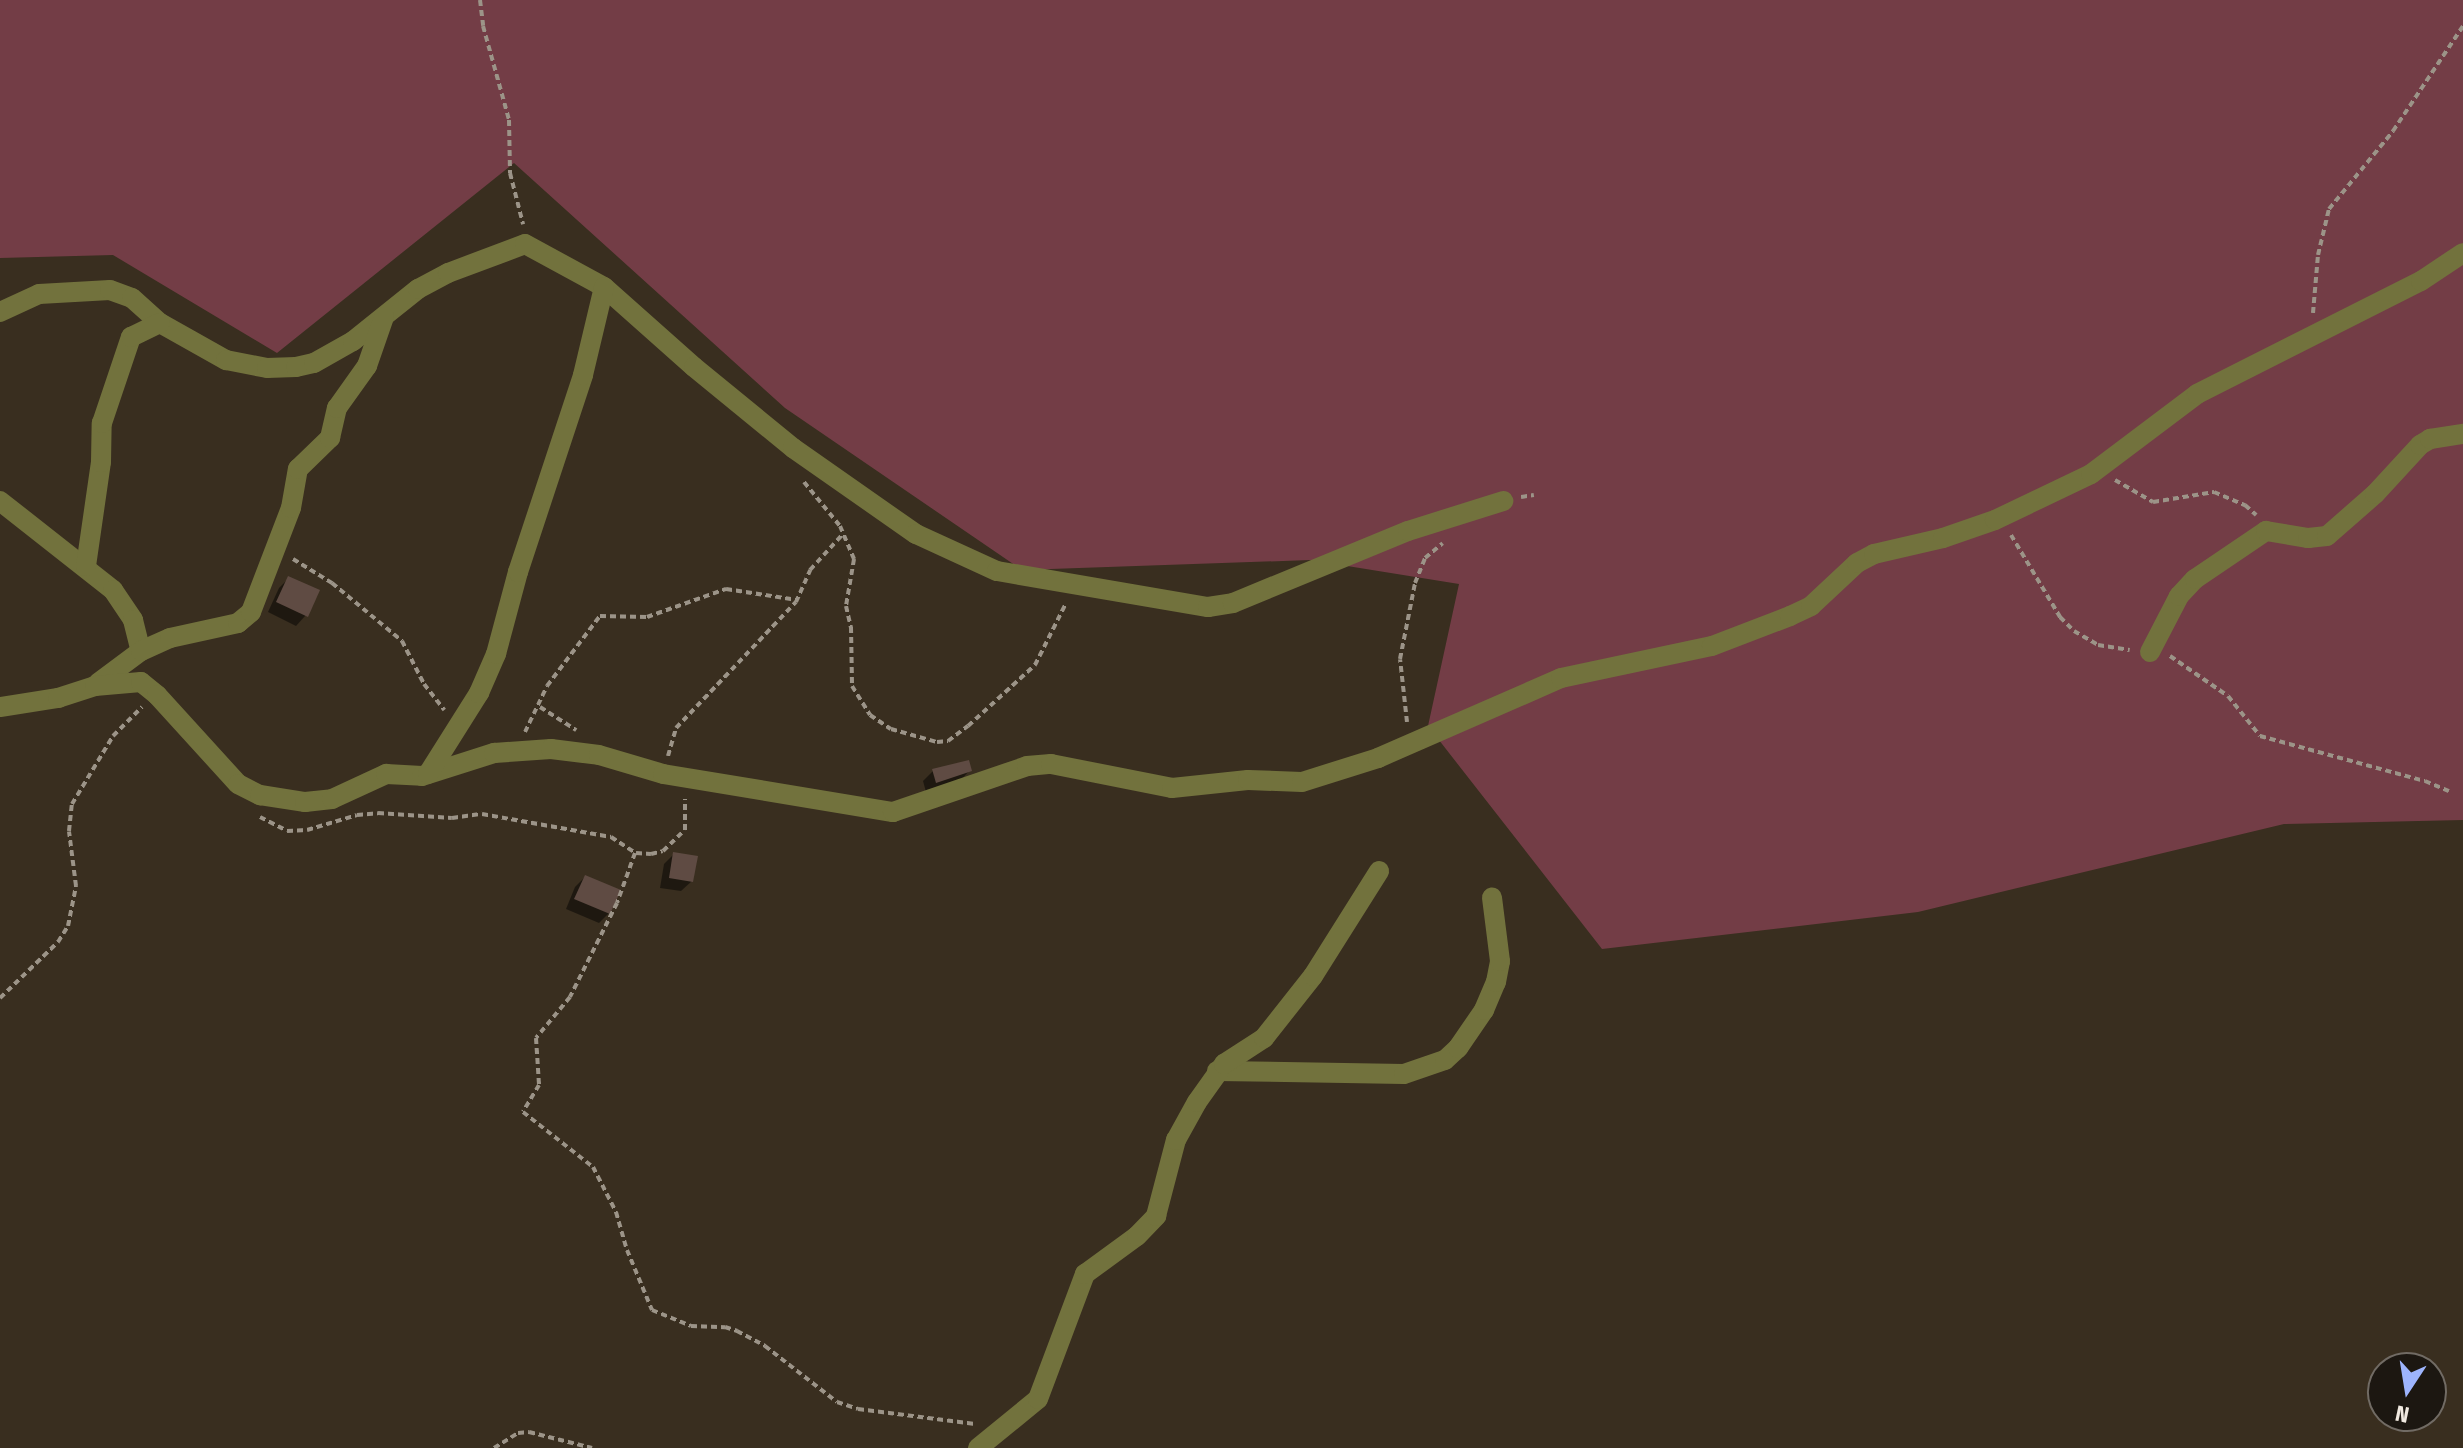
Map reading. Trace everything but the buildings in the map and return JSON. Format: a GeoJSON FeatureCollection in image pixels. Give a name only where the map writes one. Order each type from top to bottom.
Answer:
{"type":"FeatureCollection","features":[{"type":"Feature","properties":{"kind":"street"},"geometry":{"type":"LineString","coordinates":[[0,312],[39,294],[95,288],[132,298],[160,323],[226,360],[267,368],[296,367],[314,363],[353,341],[418,289],[448,273],[520,244],[530,246],[604,287],[694,367],[793,448],[881,512],[950,551],[997,571],[1075,587],[1208,607],[1222,605],[1408,531],[1503,501]]}},
{"type":"Feature","properties":{"kind":"street"},"geometry":{"type":"LineString","coordinates":[[0,707],[58,698],[95,686],[141,682],[155,693],[238,784],[260,795],[321,802],[386,774],[428,774],[494,753],[571,750],[671,775],[893,812],[913,808],[999,773],[1051,764],[1172,788],[1248,780],[1302,782],[1332,775],[1561,678],[1712,646],[1811,606],[1857,563],[1874,554],[1943,538],[1995,520],[2100,468],[2149,427],[2197,394],[2421,281],[2463,253]]}},
{"type":"Feature","properties":{"kind":"street"},"geometry":{"type":"LineString","coordinates":[[428,774],[479,693],[496,654],[518,572],[583,375],[604,287]]}},
{"type":"Feature","properties":{"kind":"street"},"geometry":{"type":"LineString","coordinates":[[95,686],[141,651],[170,638],[221,628],[246,618],[259,597],[274,548],[291,508],[298,469],[330,438],[337,408],[367,366],[384,317]]}},
{"type":"Feature","properties":{"kind":"street"},"geometry":{"type":"LineString","coordinates":[[86,566],[101,462],[102,423],[131,337],[160,323]]}},
{"type":"Feature","properties":{"kind":"street"},"geometry":{"type":"LineString","coordinates":[[2150,652],[2179,596],[2195,579],[2261,533],[2273,530],[2308,538],[2327,536],[2375,494],[2420,445],[2430,439],[2463,434]]}},
{"type":"Feature","properties":{"kind":"street"},"geometry":{"type":"LineString","coordinates":[[0,501],[32,522],[69,556],[86,566],[125,604],[133,620],[141,651]]}},
{"type":"Feature","properties":{"kind":"street"},"geometry":{"type":"LineString","coordinates":[[978,1448],[1038,1399],[1085,1274],[1137,1236],[1156,1216],[1176,1140],[1217,1071],[1264,1038],[1327,955],[1379,871]]}},
{"type":"Feature","properties":{"kind":"street"},"geometry":{"type":"LineString","coordinates":[[1217,1071],[1404,1074],[1445,1060],[1458,1048],[1484,1010],[1496,982],[1500,961],[1492,898]]}},
{"type":"Feature","properties":{"kind":"path"},"geometry":{"type":"LineString","coordinates":[[480,0],[483,26],[509,120],[512,188],[530,246]]}},
{"type":"Feature","properties":{"kind":"path"},"geometry":{"type":"LineString","coordinates":[[2312,316],[2316,305],[2318,255],[2329,209],[2393,131],[2463,26]]}},
{"type":"Feature","properties":{"kind":"path"},"geometry":{"type":"LineString","coordinates":[[793,448],[806,487],[833,517],[854,564],[846,606],[851,627],[852,686],[870,715],[912,737],[948,741],[1035,665],[1075,587]]}},
{"type":"Feature","properties":{"kind":"path"},"geometry":{"type":"LineString","coordinates":[[2100,468],[2153,502],[2214,492],[2232,498],[2245,505],[2273,530]]}},
{"type":"Feature","properties":{"kind":"path"},"geometry":{"type":"LineString","coordinates":[[1503,501],[1534,495]]}},
{"type":"Feature","properties":{"kind":"path"},"geometry":{"type":"LineString","coordinates":[[1995,520],[2019,543],[2060,617],[2074,631],[2098,645],[2176,658],[2228,696],[2260,736],[2425,781],[2449,791]]}},
{"type":"Feature","properties":{"kind":"path"},"geometry":{"type":"LineString","coordinates":[[257,815],[274,827],[287,831],[307,830],[357,815],[378,813],[452,818],[495,816],[611,837],[635,853],[663,851],[685,830],[688,812],[671,775],[676,728],[797,600],[810,570],[842,535]]}},
{"type":"Feature","properties":{"kind":"path"},"geometry":{"type":"LineString","coordinates":[[1412,740],[1402,703],[1400,659],[1420,570],[1425,558],[1444,542]]}},
{"type":"Feature","properties":{"kind":"path"},"geometry":{"type":"LineString","coordinates":[[274,548],[332,583],[402,641],[424,684],[443,706],[453,735]]}},
{"type":"Feature","properties":{"kind":"path"},"geometry":{"type":"LineString","coordinates":[[515,752],[547,686],[600,616],[647,617],[726,589],[797,600]]}},
{"type":"Feature","properties":{"kind":"path"},"geometry":{"type":"LineString","coordinates":[[0,998],[58,942],[68,926],[76,886],[69,831],[72,804],[113,736],[155,693]]}},
{"type":"Feature","properties":{"kind":"path"},"geometry":{"type":"LineString","coordinates":[[635,853],[617,903],[570,997],[536,1038],[539,1085],[523,1112],[593,1167],[616,1212],[627,1250],[652,1310],[691,1326],[737,1331],[765,1346],[837,1402],[858,1409],[1002,1427]]}},
{"type":"Feature","properties":{"kind":"path"},"geometry":{"type":"LineString","coordinates":[[494,1448],[518,1433],[529,1432],[592,1448]]}},
{"type":"Feature","properties":{"kind":"shaded area"},"geometry":{"type":"Polygon","coordinates":[[[0,0],[2463,0],[2463,820],[2284,824],[1918,912],[1602,949],[1428,726],[1459,584],[1310,560],[1022,570],[785,408],[514,163],[277,353],[113,255],[0,258],[0,0]]]}}]}
